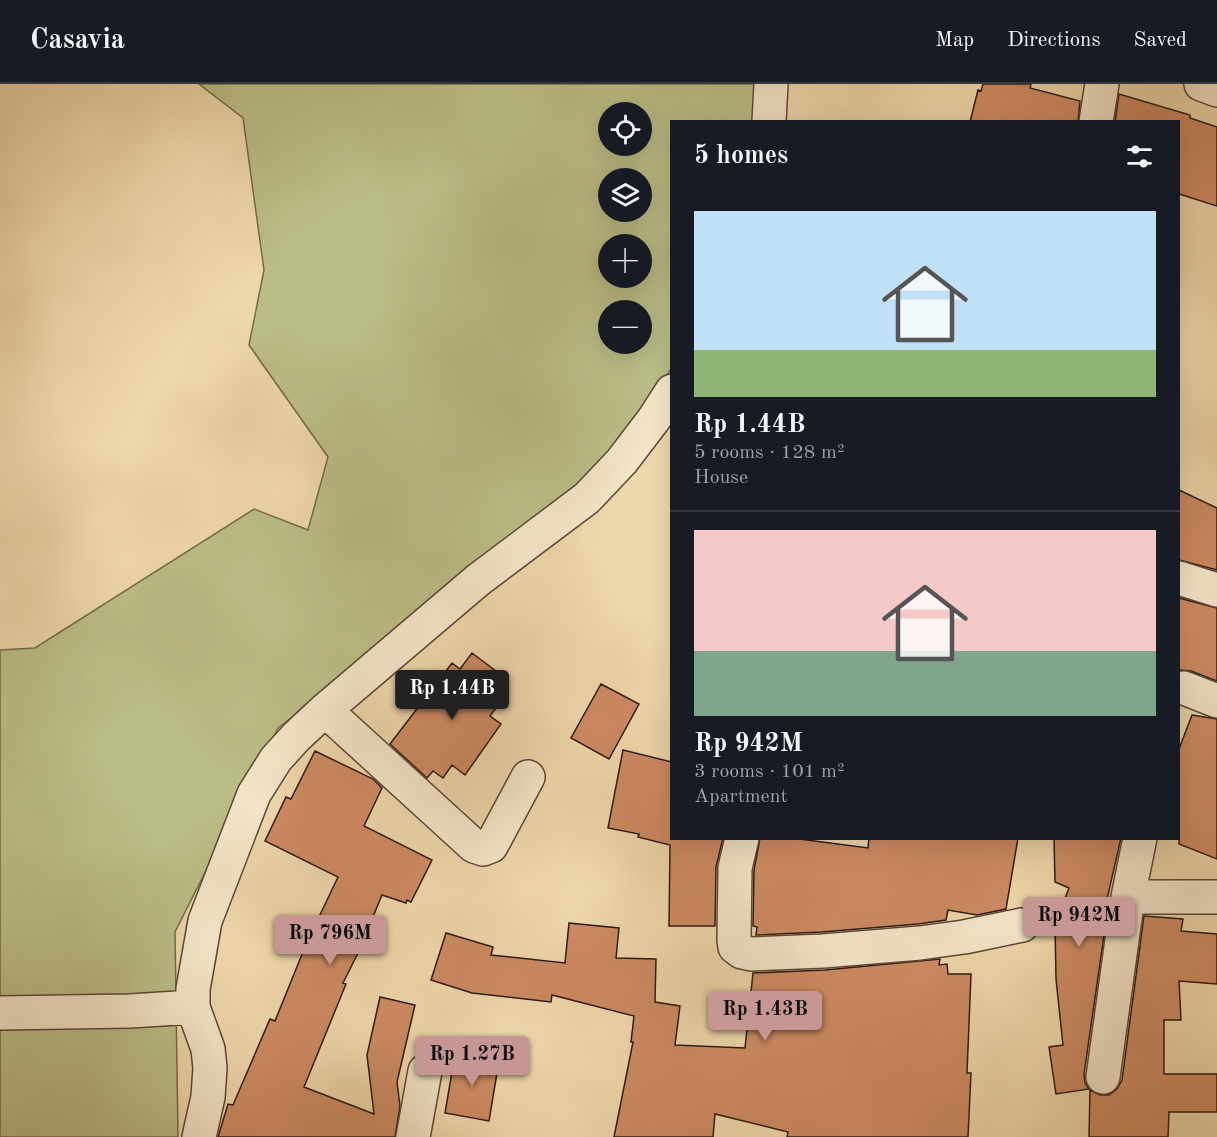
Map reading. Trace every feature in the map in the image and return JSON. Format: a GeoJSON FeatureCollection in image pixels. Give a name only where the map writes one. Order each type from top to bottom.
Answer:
{"type":"FeatureCollection","features":[{"type":"Feature","properties":{"kind":"street"},"geometry":{"type":"LineString","coordinates":[[768,120],[771,84]]}},
{"type":"Feature","properties":{"kind":"street"},"geometry":{"type":"LineString","coordinates":[[1096,120],[1102,84]]}},
{"type":"Feature","properties":{"kind":"street"},"geometry":{"type":"LineString","coordinates":[[1201,84],[1217,90]]}},
{"type":"Feature","properties":{"kind":"street"},"geometry":{"type":"LineString","coordinates":[[199,1137],[208,1097],[210,1068],[208,1049],[193,1007],[195,970],[205,921],[254,794],[276,759],[325,710],[478,580],[587,498],[622,461],[670,394]]}},
{"type":"Feature","properties":{"kind":"street"},"geometry":{"type":"LineString","coordinates":[[1180,578],[1217,590]]}},
{"type":"Feature","properties":{"kind":"street"},"geometry":{"type":"LineString","coordinates":[[1181,690],[1217,701]]}},
{"type":"Feature","properties":{"kind":"street"},"geometry":{"type":"LineString","coordinates":[[325,710],[474,846],[483,849],[491,846],[528,777]]}},
{"type":"Feature","properties":{"kind":"street"},"geometry":{"type":"LineString","coordinates":[[742,840],[735,868],[734,940],[735,947],[742,952],[781,954],[920,943],[1022,925]]}},
{"type":"Feature","properties":{"kind":"street"},"geometry":{"type":"LineString","coordinates":[[1103,1077],[1128,897],[1140,840]]}},
{"type":"Feature","properties":{"kind":"street"},"geometry":{"type":"LineString","coordinates":[[1128,897],[1217,897]]}},
{"type":"Feature","properties":{"kind":"street"},"geometry":{"type":"LineString","coordinates":[[0,1013],[130,1011],[193,1007]]}},
{"type":"Feature","properties":{"kind":"street"},"geometry":{"type":"LineString","coordinates":[[413,1137],[425,1071]]}},
{"type":"Feature","properties":{"kind":"green space"},"geometry":{"type":"Polygon","coordinates":[[[199,84],[760,84],[759,120],[670,120],[670,370],[617,459],[375,655],[278,728],[175,932],[178,1137],[0,1137],[0,650],[35,648],[254,509],[308,530],[328,457],[249,345],[264,270],[243,118],[199,84]]]}},
{"type":"Feature","properties":{"kind":"building"},"geometry":{"type":"Polygon","coordinates":[[[983,84],[1031,84],[1030,88],[1080,101],[1078,120],[970,120],[978,90],[981,91],[983,84]]]}},
{"type":"Feature","properties":{"kind":"building"},"geometry":{"type":"Polygon","coordinates":[[[1119,94],[1190,115],[1190,118],[1217,127],[1217,206],[1180,194],[1180,120],[1115,120],[1119,94]]]}},
{"type":"Feature","properties":{"kind":"building"},"geometry":{"type":"Polygon","coordinates":[[[1180,490],[1217,508],[1217,570],[1180,560],[1180,490]]]}},
{"type":"Feature","properties":{"kind":"building"},"geometry":{"type":"Polygon","coordinates":[[[1180,598],[1217,608],[1217,681],[1191,671],[1180,670],[1180,598]]]}},
{"type":"Feature","properties":{"kind":"building"},"geometry":{"type":"Polygon","coordinates":[[[472,653],[497,672],[485,687],[502,700],[490,716],[501,724],[465,775],[452,765],[443,778],[433,771],[427,778],[390,744],[452,663],[460,669],[472,653]]]}},
{"type":"Feature","properties":{"kind":"building"},"geometry":{"type":"Polygon","coordinates":[[[601,684],[639,704],[609,759],[571,738],[601,684]]]}},
{"type":"Feature","properties":{"kind":"building"},"geometry":{"type":"Polygon","coordinates":[[[1192,715],[1217,719],[1217,859],[1179,844],[1180,746],[1192,715]]]}},
{"type":"Feature","properties":{"kind":"building"},"geometry":{"type":"Polygon","coordinates":[[[623,750],[670,762],[670,840],[723,840],[716,867],[715,926],[669,926],[670,845],[638,837],[639,834],[608,828],[623,750]]]}},
{"type":"Feature","properties":{"kind":"building"},"geometry":{"type":"Polygon","coordinates":[[[315,751],[373,779],[382,788],[364,826],[432,860],[411,902],[407,900],[406,903],[382,895],[343,983],[346,984],[304,1087],[374,1114],[367,1055],[380,997],[415,1005],[397,1082],[400,1106],[395,1137],[218,1137],[228,1104],[233,1105],[270,1019],[275,1021],[307,942],[338,877],[265,841],[286,797],[291,799],[315,751]]]}},
{"type":"Feature","properties":{"kind":"building"},"geometry":{"type":"Polygon","coordinates":[[[760,840],[807,840],[868,848],[869,840],[1018,840],[1006,909],[977,915],[948,910],[946,920],[918,924],[756,935],[757,927],[753,926],[754,870],[760,840]]]}},
{"type":"Feature","properties":{"kind":"building"},"geometry":{"type":"Polygon","coordinates":[[[1054,840],[1121,840],[1105,908],[1108,908],[1084,1074],[1085,1083],[1089,1089],[1056,1094],[1049,1047],[1063,1045],[1056,979],[1055,924],[1069,888],[1055,882],[1054,840]]]}},
{"type":"Feature","properties":{"kind":"building"},"geometry":{"type":"Polygon","coordinates":[[[1144,916],[1183,919],[1181,931],[1217,934],[1217,984],[1179,981],[1181,1020],[1164,1020],[1164,1074],[1217,1074],[1217,1112],[1169,1112],[1168,1137],[1089,1137],[1090,1090],[1100,1095],[1109,1095],[1117,1089],[1122,1080],[1144,916]]]}},
{"type":"Feature","properties":{"kind":"building"},"geometry":{"type":"Polygon","coordinates":[[[569,923],[619,928],[616,958],[656,959],[655,1002],[680,1006],[675,1045],[745,1048],[753,973],[825,970],[940,959],[939,965],[947,964],[948,974],[971,974],[967,1073],[971,1073],[968,1137],[787,1137],[788,1132],[715,1114],[713,1137],[614,1137],[633,1042],[631,1042],[634,1016],[552,995],[551,1002],[472,993],[431,980],[446,933],[493,947],[491,955],[565,963],[569,923]]]}},
{"type":"Feature","properties":{"kind":"building"},"geometry":{"type":"Polygon","coordinates":[[[455,1054],[499,1061],[489,1121],[445,1113],[455,1054]]]}}]}
